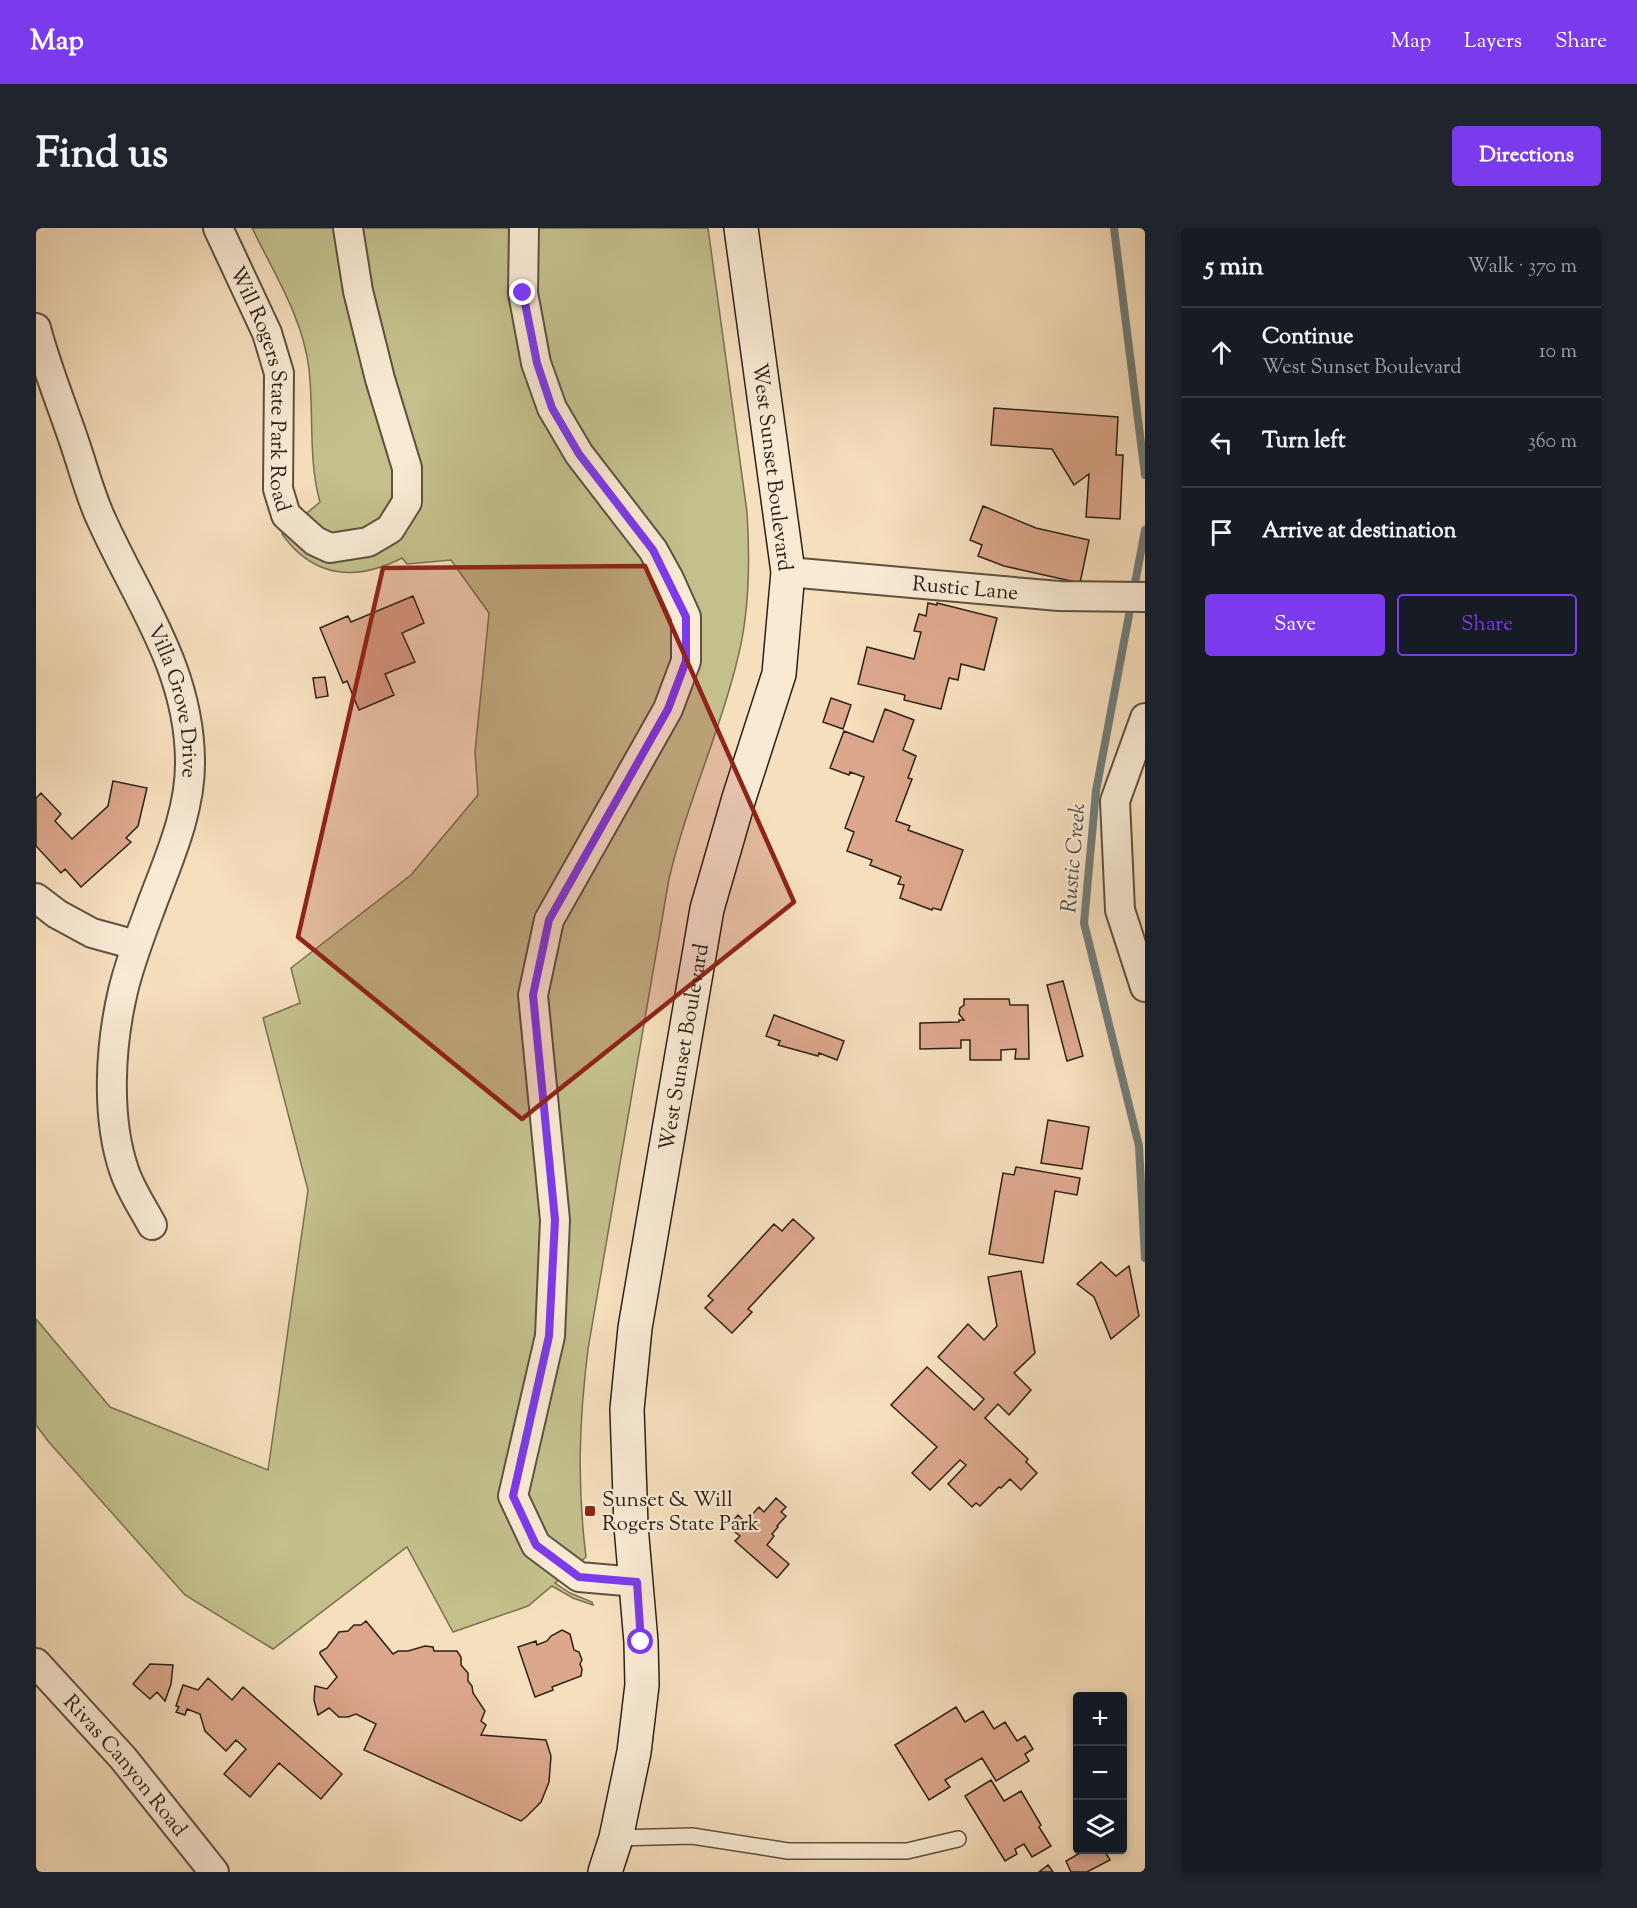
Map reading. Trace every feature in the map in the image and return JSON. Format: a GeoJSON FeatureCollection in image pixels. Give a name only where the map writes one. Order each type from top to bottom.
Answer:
{"type":"FeatureCollection","features":[{"type":"Feature","properties":{"kind":"main road","name":"West Sunset Boulevard"},"geometry":{"type":"LineString","coordinates":[[605,1872],[616,1838],[634,1752],[642,1685],[627,1409],[635,1328],[707,909],[739,798],[779,674],[788,572],[741,228]]}},
{"type":"Feature","properties":{"kind":"street","name":"Will Rogers State Park Road"},"geometry":{"type":"LineString","coordinates":[[218,228],[267,333],[279,373],[278,489],[286,515],[315,541],[330,548],[368,542],[390,529],[407,502],[407,468],[380,379],[358,291],[348,228]]}},
{"type":"Feature","properties":{"kind":"street"},"geometry":{"type":"LineString","coordinates":[[524,228],[523,293],[537,363],[552,408],[579,454],[653,550],[686,617],[686,661],[668,709],[549,920],[533,995],[555,1220],[549,1336],[513,1496],[536,1545],[579,1577],[637,1582]]}},
{"type":"Feature","properties":{"kind":"street","name":"Villa Grove Drive"},"geometry":{"type":"LineString","coordinates":[[36,328],[100,518],[158,629],[173,666],[185,712],[190,760],[187,794],[178,836],[136,945],[121,1002],[115,1041],[112,1095],[116,1137],[124,1172],[152,1225]]}},
{"type":"Feature","properties":{"kind":"street","name":"Rustic Lane"},"geometry":{"type":"LineString","coordinates":[[788,572],[1059,596],[1145,597]]}},
{"type":"Feature","properties":{"kind":"street"},"geometry":{"type":"LineString","coordinates":[[1145,718],[1116,801],[1119,910],[1145,987]]}},
{"type":"Feature","properties":{"kind":"street"},"geometry":{"type":"LineString","coordinates":[[36,898],[57,914],[92,933],[136,945]]}},
{"type":"Feature","properties":{"kind":"street","name":"Rivas Canyon Road"},"geometry":{"type":"LineString","coordinates":[[36,1663],[123,1758],[214,1872]]}},
{"type":"Feature","properties":{"kind":"lane"},"geometry":{"type":"LineString","coordinates":[[616,1838],[692,1836],[788,1851],[908,1851],[958,1839]]}},
{"type":"Feature","properties":{"kind":"highlighted area"},"geometry":{"type":"Polygon","coordinates":[[[645,566],[794,902],[522,1119],[298,937],[383,568],[645,566]]]}},
{"type":"Feature","properties":{"kind":"shaded area"},"geometry":{"type":"Polygon","coordinates":[[[252,228],[708,228],[747,512],[749,547],[747,601],[739,653],[732,682],[676,850],[669,879],[588,1349],[580,1453],[581,1504],[586,1557],[555,1583],[570,1593],[592,1602],[593,1605],[573,1598],[552,1586],[528,1606],[453,1632],[407,1547],[273,1649],[185,1595],[36,1425],[36,1319],[110,1407],[268,1470],[308,1190],[263,1018],[300,1003],[291,968],[411,875],[478,795],[475,752],[489,613],[451,560],[407,564],[402,558],[369,570],[337,572],[308,560],[294,549],[282,534],[320,502],[314,470],[309,369],[306,350],[294,314],[252,228]]]}},
{"type":"Feature","properties":{"kind":"building"},"geometry":{"type":"Polygon","coordinates":[[[994,408],[1118,417],[1116,455],[1123,455],[1120,519],[1086,517],[1089,474],[1074,485],[1052,449],[991,445],[994,408]]]}},
{"type":"Feature","properties":{"kind":"building"},"geometry":{"type":"Polygon","coordinates":[[[983,506],[1036,528],[1089,540],[1080,583],[1004,566],[978,556],[982,545],[970,540],[983,506]]]}},
{"type":"Feature","properties":{"kind":"building"},"geometry":{"type":"Polygon","coordinates":[[[413,596],[424,623],[402,633],[415,662],[385,674],[394,695],[359,710],[347,681],[343,683],[320,628],[348,616],[351,622],[413,596]]]}},
{"type":"Feature","properties":{"kind":"building"},"geometry":{"type":"Polygon","coordinates":[[[928,603],[937,605],[937,603],[997,618],[984,670],[961,664],[958,680],[949,678],[941,709],[904,700],[905,695],[858,684],[867,647],[914,659],[921,632],[914,631],[919,614],[926,616],[928,603]]]}},
{"type":"Feature","properties":{"kind":"building"},"geometry":{"type":"Polygon","coordinates":[[[325,677],[328,696],[316,698],[313,678],[325,677]]]}},
{"type":"Feature","properties":{"kind":"building"},"geometry":{"type":"Polygon","coordinates":[[[831,698],[851,705],[843,729],[823,722],[831,698]]]}},
{"type":"Feature","properties":{"kind":"building"},"geometry":{"type":"Polygon","coordinates":[[[885,709],[914,720],[903,750],[916,756],[908,778],[912,779],[896,821],[910,826],[908,830],[963,850],[941,910],[933,908],[932,910],[900,898],[904,885],[898,884],[901,877],[870,865],[872,860],[847,851],[854,832],[845,828],[864,777],[850,772],[849,775],[830,768],[844,731],[873,742],[885,709]]]}},
{"type":"Feature","properties":{"kind":"building"},"geometry":{"type":"Polygon","coordinates":[[[113,781],[147,788],[138,826],[126,838],[131,842],[81,887],[65,869],[61,873],[36,846],[36,798],[41,793],[61,814],[55,821],[72,839],[108,806],[113,781]]]}},
{"type":"Feature","properties":{"kind":"building"},"geometry":{"type":"Polygon","coordinates":[[[1063,981],[1083,1056],[1067,1061],[1047,985],[1063,981]]]}},
{"type":"Feature","properties":{"kind":"building"},"geometry":{"type":"Polygon","coordinates":[[[964,999],[1009,999],[1010,1005],[1028,1005],[1029,1059],[1015,1059],[1016,1049],[1001,1050],[1001,1060],[970,1060],[970,1040],[961,1040],[961,1048],[920,1049],[920,1023],[964,1020],[959,1014],[960,1008],[964,1005],[964,999]]]}},
{"type":"Feature","properties":{"kind":"building"},"geometry":{"type":"Polygon","coordinates":[[[774,1015],[844,1041],[837,1060],[819,1053],[818,1056],[778,1045],[780,1041],[766,1036],[774,1015]]]}},
{"type":"Feature","properties":{"kind":"building"},"geometry":{"type":"Polygon","coordinates":[[[1048,1120],[1089,1127],[1082,1169],[1041,1163],[1048,1120]]]}},
{"type":"Feature","properties":{"kind":"building"},"geometry":{"type":"Polygon","coordinates":[[[1016,1167],[1080,1178],[1077,1195],[1055,1191],[1043,1263],[989,1254],[1003,1173],[1014,1175],[1016,1167]]]}},
{"type":"Feature","properties":{"kind":"building"},"geometry":{"type":"Polygon","coordinates":[[[793,1219],[814,1238],[748,1309],[752,1312],[732,1333],[705,1308],[713,1300],[708,1296],[774,1224],[782,1231],[793,1219]]]}},
{"type":"Feature","properties":{"kind":"building"},"geometry":{"type":"Polygon","coordinates":[[[1101,1262],[1116,1276],[1129,1266],[1139,1316],[1111,1339],[1094,1297],[1077,1284],[1101,1262]]]}},
{"type":"Feature","properties":{"kind":"building"},"geometry":{"type":"Polygon","coordinates":[[[1021,1271],[1035,1353],[1014,1373],[1031,1390],[1009,1415],[998,1404],[985,1418],[1028,1459],[1026,1462],[1037,1473],[1021,1490],[1010,1479],[980,1506],[976,1503],[972,1507],[948,1484],[966,1465],[960,1460],[930,1490],[912,1473],[937,1447],[891,1405],[927,1367],[974,1410],[984,1399],[938,1357],[968,1324],[984,1340],[997,1326],[988,1277],[1021,1271]]]}},
{"type":"Feature","properties":{"kind":"building"},"geometry":{"type":"Polygon","coordinates":[[[776,1498],[786,1507],[781,1512],[786,1516],[777,1526],[772,1534],[774,1536],[767,1545],[789,1564],[777,1578],[735,1541],[740,1536],[731,1529],[733,1527],[730,1524],[738,1515],[745,1522],[759,1507],[764,1512],[776,1498]]]}},
{"type":"Feature","properties":{"kind":"building"},"geometry":{"type":"Polygon","coordinates":[[[366,1621],[393,1654],[425,1646],[433,1647],[434,1651],[457,1651],[461,1657],[461,1665],[468,1673],[468,1681],[473,1693],[485,1711],[481,1721],[486,1725],[481,1735],[546,1740],[551,1756],[549,1782],[541,1802],[521,1821],[364,1750],[376,1724],[356,1714],[339,1717],[329,1708],[318,1715],[314,1700],[315,1686],[327,1689],[337,1677],[320,1652],[327,1648],[339,1632],[348,1631],[354,1625],[361,1625],[366,1621]]]}},
{"type":"Feature","properties":{"kind":"building"},"geometry":{"type":"Polygon","coordinates":[[[562,1630],[570,1634],[574,1650],[579,1652],[582,1660],[581,1676],[552,1687],[553,1690],[535,1697],[518,1647],[536,1641],[537,1645],[562,1630]]]}},
{"type":"Feature","properties":{"kind":"building"},"geometry":{"type":"Polygon","coordinates":[[[150,1664],[173,1665],[171,1684],[165,1701],[157,1692],[150,1699],[133,1684],[150,1664]]]}},
{"type":"Feature","properties":{"kind":"building"},"geometry":{"type":"Polygon","coordinates":[[[208,1678],[232,1700],[243,1687],[342,1774],[321,1799],[279,1763],[250,1797],[224,1774],[246,1749],[236,1740],[226,1751],[205,1731],[200,1714],[187,1709],[185,1715],[176,1712],[183,1685],[198,1690],[208,1678]]]}},
{"type":"Feature","properties":{"kind":"building"},"geometry":{"type":"Polygon","coordinates":[[[956,1707],[965,1722],[983,1711],[994,1729],[1005,1722],[1017,1741],[1025,1736],[1033,1749],[1025,1754],[1029,1761],[996,1781],[982,1758],[945,1780],[950,1787],[929,1800],[895,1745],[956,1707]]]}},
{"type":"Feature","properties":{"kind":"building"},"geometry":{"type":"Polygon","coordinates":[[[991,1780],[1004,1801],[1021,1791],[1051,1846],[1032,1857],[1024,1844],[1015,1849],[1017,1854],[1005,1861],[965,1796],[991,1780]]]}},
{"type":"Feature","properties":{"kind":"building"},"geometry":{"type":"Polygon","coordinates":[[[1078,1854],[1106,1854],[1110,1860],[1087,1872],[1071,1872],[1066,1861],[1078,1854]]]}},
{"type":"Feature","properties":{"kind":"building"},"geometry":{"type":"Polygon","coordinates":[[[1048,1865],[1053,1872],[1039,1872],[1048,1865]]]}},
{"type":"Feature","properties":{"kind":"waterway","name":"Rustic Creek"},"geometry":{"type":"LineString","coordinates":[[1114,228],[1145,475]]}},
{"type":"Feature","properties":{"kind":"waterway","name":"Rustic Creek"},"geometry":{"type":"LineString","coordinates":[[1145,530],[1096,791],[1084,923],[1139,1146],[1145,1258]]}},
{"type":"Feature","properties":{"kind":"place","name":"Sunset & Will Rogers State Park"},"geometry":{"type":"Point","coordinates":[590,1511]}},
{"type":"Feature","properties":{"kind":"route"},"geometry":{"type":"LineString","coordinates":[[523,293],[537,363],[552,408],[579,454],[653,550],[686,617],[686,661],[668,709],[549,920],[533,995],[555,1220],[549,1336],[513,1496],[536,1545],[579,1577],[637,1582],[641,1642]]}}]}
